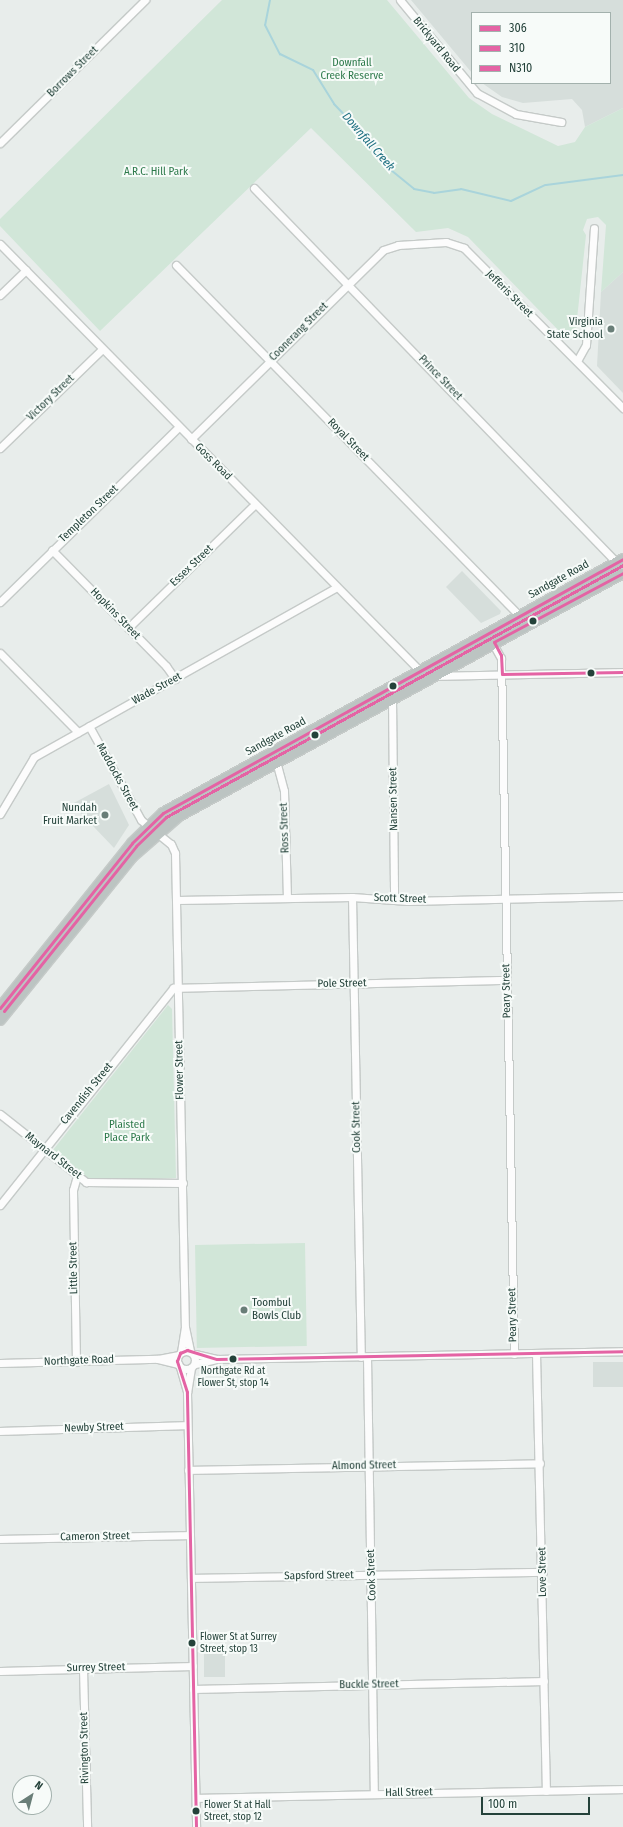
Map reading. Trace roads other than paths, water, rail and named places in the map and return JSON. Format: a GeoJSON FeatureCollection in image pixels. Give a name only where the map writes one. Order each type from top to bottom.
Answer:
{"type":"FeatureCollection","features":[{"type":"Feature","properties":{"kind":"highway","name":"Sandgate Road"},"geometry":{"type":"LineString","coordinates":[[0,1008],[147,826],[180,803],[519,615],[621,563]]}},
{"type":"Feature","properties":{"kind":"highway","name":"Sandgate Road"},"geometry":{"type":"LineString","coordinates":[[0,1020],[111,883],[157,833],[189,809],[623,573]]}},
{"type":"Feature","properties":{"kind":"street","name":"Borrows Street"},"geometry":{"type":"LineString","coordinates":[[0,143],[145,0]]}},
{"type":"Feature","properties":{"kind":"street","name":"Brickyard Road"},"geometry":{"type":"LineString","coordinates":[[400,0],[471,83]]}},
{"type":"Feature","properties":{"kind":"street","name":"Brickyard Road"},"geometry":{"type":"LineString","coordinates":[[472,84],[482,96],[516,114],[561,122]]}},
{"type":"Feature","properties":{"kind":"street","name":"Prince Street"},"geometry":{"type":"LineString","coordinates":[[254,188],[621,563]]}},
{"type":"Feature","properties":{"kind":"street"},"geometry":{"type":"LineString","coordinates":[[577,361],[586,345],[594,228]]}},
{"type":"Feature","properties":{"kind":"street","name":"Jefferis Street"},"geometry":{"type":"LineString","coordinates":[[417,244],[452,242],[462,246],[623,408]]}},
{"type":"Feature","properties":{"kind":"street","name":"Goss Road"},"geometry":{"type":"LineString","coordinates":[[0,244],[419,671],[430,677]]}},
{"type":"Feature","properties":{"kind":"street","name":"Coonerang Street"},"geometry":{"type":"LineString","coordinates":[[191,439],[348,284],[387,248],[417,244]]}},
{"type":"Feature","properties":{"kind":"street","name":"Royal Street"},"geometry":{"type":"LineString","coordinates":[[176,265],[519,615]]}},
{"type":"Feature","properties":{"kind":"street"},"geometry":{"type":"LineString","coordinates":[[0,295],[26,270]]}},
{"type":"Feature","properties":{"kind":"street","name":"Victory Street"},"geometry":{"type":"LineString","coordinates":[[0,448],[102,348]]}},
{"type":"Feature","properties":{"kind":"street","name":"Templeton Street"},"geometry":{"type":"LineString","coordinates":[[0,602],[179,427]]}},
{"type":"Feature","properties":{"kind":"street","name":"Essex Street"},"geometry":{"type":"LineString","coordinates":[[128,628],[255,504]]}},
{"type":"Feature","properties":{"kind":"street","name":"Hopkins Street"},"geometry":{"type":"LineString","coordinates":[[52,550],[128,628],[175,680]]}},
{"type":"Feature","properties":{"kind":"street","name":"Wade Street"},"geometry":{"type":"LineString","coordinates":[[0,814],[29,761],[78,732],[175,680],[337,587]]}},
{"type":"Feature","properties":{"kind":"street","name":"Peary Street"},"geometry":{"type":"LineString","coordinates":[[487,633],[500,652],[502,674],[514,1354]]}},
{"type":"Feature","properties":{"kind":"street"},"geometry":{"type":"LineString","coordinates":[[0,653],[78,732]]}},
{"type":"Feature","properties":{"kind":"street"},"geometry":{"type":"LineString","coordinates":[[430,677],[623,672]]}},
{"type":"Feature","properties":{"kind":"street","name":"Nansen Street"},"geometry":{"type":"LineString","coordinates":[[392,698],[394,900]]}},
{"type":"Feature","properties":{"kind":"street","name":"Maddocks Street"},"geometry":{"type":"LineString","coordinates":[[89,726],[147,826]]}},
{"type":"Feature","properties":{"kind":"street","name":"Ross Street"},"geometry":{"type":"LineString","coordinates":[[276,761],[284,791],[287,898]]}},
{"type":"Feature","properties":{"kind":"street","name":"Flower Street"},"geometry":{"type":"LineString","coordinates":[[147,826],[175,850],[185,1327],[179,1365]]}},
{"type":"Feature","properties":{"kind":"street","name":"Scott Street"},"geometry":{"type":"LineString","coordinates":[[177,900],[352,897],[394,900],[506,899],[623,896]]}},
{"type":"Feature","properties":{"kind":"street","name":"Cook Street"},"geometry":{"type":"LineString","coordinates":[[352,897],[353,984],[364,1356],[370,1466],[373,1575],[374,1794]]}},
{"type":"Feature","properties":{"kind":"street","name":"Pole Street"},"geometry":{"type":"LineString","coordinates":[[178,988],[507,980]]}},
{"type":"Feature","properties":{"kind":"street","name":"Cavendish Street"},"geometry":{"type":"LineString","coordinates":[[0,1205],[42,1149],[170,991],[178,988]]}},
{"type":"Feature","properties":{"kind":"street","name":"Maynard Street"},"geometry":{"type":"LineString","coordinates":[[0,1114],[77,1176],[95,1185],[183,1183]]}},
{"type":"Feature","properties":{"kind":"street","name":"Little Street"},"geometry":{"type":"LineString","coordinates":[[76,1362],[73,1186],[77,1176]]}},
{"type":"Feature","properties":{"kind":"street","name":"Flower Street"},"geometry":{"type":"LineString","coordinates":[[185,1327],[193,1353],[193,1366]]}},
{"type":"Feature","properties":{"kind":"street"},"geometry":{"type":"LineString","coordinates":[[196,1827],[187,1425],[187,1392],[193,1366],[217,1359],[623,1351]]}},
{"type":"Feature","properties":{"kind":"street","name":"Northgate Road"},"geometry":{"type":"LineString","coordinates":[[0,1363],[158,1359],[180,1353],[193,1353]]}},
{"type":"Feature","properties":{"kind":"street"},"geometry":{"type":"LineString","coordinates":[[193,1353],[217,1359]]}},
{"type":"Feature","properties":{"kind":"street","name":"Love Street"},"geometry":{"type":"LineString","coordinates":[[536,1353],[543,1572],[546,1791]]}},
{"type":"Feature","properties":{"kind":"street","name":"Northgate Road"},"geometry":{"type":"LineString","coordinates":[[158,1359],[179,1365],[193,1366]]}},
{"type":"Feature","properties":{"kind":"street"},"geometry":{"type":"LineString","coordinates":[[179,1365],[187,1392]]}},
{"type":"Feature","properties":{"kind":"street","name":"Newby Street"},"geometry":{"type":"LineString","coordinates":[[0,1431],[187,1425]]}},
{"type":"Feature","properties":{"kind":"street","name":"Almond Street"},"geometry":{"type":"LineString","coordinates":[[188,1470],[540,1463]]}},
{"type":"Feature","properties":{"kind":"street","name":"Cameron Street"},"geometry":{"type":"LineString","coordinates":[[0,1539],[190,1535]]}},
{"type":"Feature","properties":{"kind":"street","name":"Sapsford Street"},"geometry":{"type":"LineString","coordinates":[[191,1578],[543,1572]]}},
{"type":"Feature","properties":{"kind":"street","name":"Surrey Street"},"geometry":{"type":"LineString","coordinates":[[0,1671],[193,1666]]}},
{"type":"Feature","properties":{"kind":"street","name":"Rivington Street"},"geometry":{"type":"LineString","coordinates":[[83,1669],[87,1827]]}},
{"type":"Feature","properties":{"kind":"street","name":"Buckle Street"},"geometry":{"type":"LineString","coordinates":[[193,1689],[544,1681]]}},
{"type":"Feature","properties":{"kind":"street","name":"Hall Street"},"geometry":{"type":"LineString","coordinates":[[196,1798],[623,1789]]}},
{"type":"Feature","properties":{"kind":"waterway","name":"Downfall Creek"},"geometry":{"type":"LineString","coordinates":[[270,0],[265,25],[280,54],[313,70],[334,104],[374,146],[386,166],[414,189],[434,193],[461,189],[511,201],[546,185],[623,175]]}},
{"type":"Feature","properties":{"kind":"place","name":"Virginia State School"},"geometry":{"type":"Point","coordinates":[611,329]}},
{"type":"Feature","properties":{"kind":"place","name":"Nundah Fruit Market"},"geometry":{"type":"Point","coordinates":[105,815]}},
{"type":"Feature","properties":{"kind":"place","name":"Toombul Bowls Club"},"geometry":{"type":"Point","coordinates":[244,1310]}},
{"type":"Feature","properties":{"kind":"place","name":"Northgate Rd at Flower St, stop 14"},"geometry":{"type":"Point","coordinates":[233,1359]}},
{"type":"Feature","properties":{"kind":"place","name":"Flower St at Surrey Street, stop 13"},"geometry":{"type":"Point","coordinates":[192,1643]}},
{"type":"Feature","properties":{"kind":"place","name":"Flower St at Hall Street, stop 12"},"geometry":{"type":"Point","coordinates":[196,1811]}},
{"type":"Feature","properties":{"kind":"park label","name":"Downfall Creek Reserve"},"geometry":{"type":"Point","coordinates":[352,70]}},
{"type":"Feature","properties":{"kind":"park label","name":"A.R.C. Hill Park"},"geometry":{"type":"Point","coordinates":[156,172]}},
{"type":"Feature","properties":{"kind":"park label","name":"Plaisted Place Park"},"geometry":{"type":"Point","coordinates":[127,1132]}}]}
